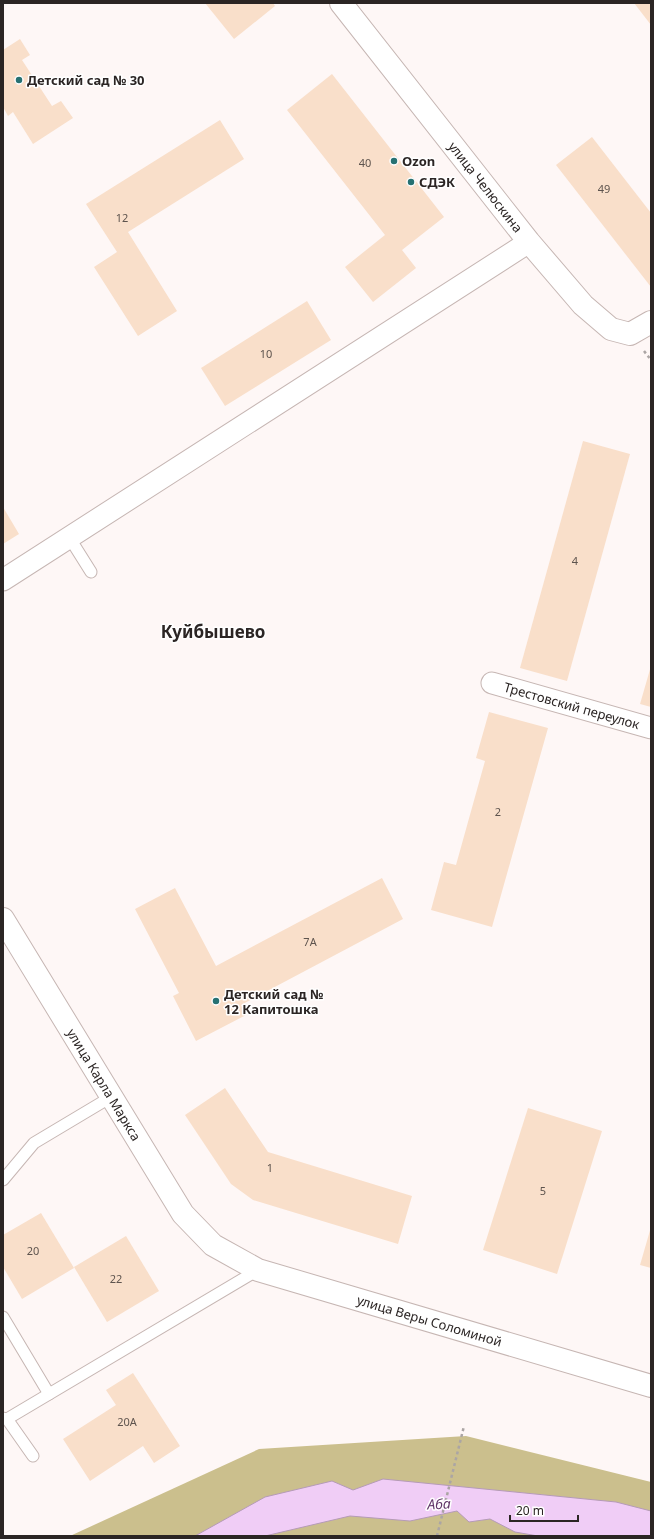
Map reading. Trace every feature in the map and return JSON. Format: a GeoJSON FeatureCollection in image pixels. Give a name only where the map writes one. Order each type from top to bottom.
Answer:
{"type":"FeatureCollection","features":[{"type":"Feature","properties":{"kind":"street","name":"улица Челюскина"},"geometry":{"type":"LineString","coordinates":[[341,3],[529,242],[583,305],[611,329],[630,334],[651,322]]}},
{"type":"Feature","properties":{"kind":"street"},"geometry":{"type":"LineString","coordinates":[[3,580],[529,242]]}},
{"type":"Feature","properties":{"kind":"street","name":"Трестовский переулок"},"geometry":{"type":"LineString","coordinates":[[492,683],[651,728]]}},
{"type":"Feature","properties":{"kind":"street","name":"улица Карла Маркса"},"geometry":{"type":"LineString","coordinates":[[3,919],[183,1214],[213,1245]]}},
{"type":"Feature","properties":{"kind":"street","name":"улица Веры Соломиной"},"geometry":{"type":"LineString","coordinates":[[213,1245],[258,1270],[651,1386]]}},
{"type":"Feature","properties":{"kind":"lane"},"geometry":{"type":"LineString","coordinates":[[69,537],[91,572]]}},
{"type":"Feature","properties":{"kind":"lane"},"geometry":{"type":"LineString","coordinates":[[3,1180],[34,1143],[111,1097]]}},
{"type":"Feature","properties":{"kind":"lane"},"geometry":{"type":"LineString","coordinates":[[33,1456],[5,1419],[258,1270]]}},
{"type":"Feature","properties":{"kind":"lane"},"geometry":{"type":"LineString","coordinates":[[3,1317],[49,1394]]}},
{"type":"Feature","properties":{"kind":"path"},"geometry":{"type":"LineString","coordinates":[[437,1536],[464,1426]]}},
{"type":"Feature","properties":{"kind":"shaded area"},"geometry":{"type":"Polygon","coordinates":[[[466,1436],[651,1482],[651,1536],[70,1536],[259,1449],[466,1436]]]}},
{"type":"Feature","properties":{"kind":"water","name":"Аба"},"geometry":{"type":"Polygon","coordinates":[[[383,1479],[616,1502],[651,1511],[651,1536],[538,1536],[515,1532],[490,1519],[469,1522],[457,1511],[410,1521],[350,1516],[265,1536],[195,1536],[265,1497],[332,1481],[353,1490],[383,1479]]]}},
{"type":"Feature","properties":{"kind":"building"},"geometry":{"type":"Polygon","coordinates":[[[205,3],[273,3],[275,6],[234,39],[205,3]]]}},
{"type":"Feature","properties":{"kind":"building"},"geometry":{"type":"Polygon","coordinates":[[[634,3],[651,3],[651,25],[634,3]]]}},
{"type":"Feature","properties":{"kind":"building","name":"Детский сад № 30"},"geometry":{"type":"Polygon","coordinates":[[[20,39],[30,55],[22,60],[52,106],[61,101],[73,118],[33,144],[13,112],[8,116],[3,107],[3,50],[20,39]]]}},
{"type":"Feature","properties":{"kind":"building"},"geometry":{"type":"Polygon","coordinates":[[[332,74],[444,217],[402,250],[416,268],[373,302],[345,267],[385,235],[287,110],[332,74]]]}},
{"type":"Feature","properties":{"kind":"building"},"geometry":{"type":"Polygon","coordinates":[[[220,120],[244,159],[128,232],[177,311],[138,336],[94,267],[117,252],[86,204],[220,120]]]}},
{"type":"Feature","properties":{"kind":"building"},"geometry":{"type":"Polygon","coordinates":[[[592,137],[651,213],[651,287],[556,165],[592,137]]]}},
{"type":"Feature","properties":{"kind":"building"},"geometry":{"type":"Polygon","coordinates":[[[307,301],[331,340],[225,406],[201,368],[307,301]]]}},
{"type":"Feature","properties":{"kind":"building"},"geometry":{"type":"Polygon","coordinates":[[[583,441],[630,454],[567,681],[520,668],[583,441]]]}},
{"type":"Feature","properties":{"kind":"building"},"geometry":{"type":"Polygon","coordinates":[[[3,507],[19,534],[3,544],[3,507]]]}},
{"type":"Feature","properties":{"kind":"building"},"geometry":{"type":"Polygon","coordinates":[[[651,666],[651,707],[640,704],[651,666]]]}},
{"type":"Feature","properties":{"kind":"building"},"geometry":{"type":"Polygon","coordinates":[[[489,712],[548,728],[492,927],[431,910],[444,862],[456,865],[485,761],[476,758],[489,712]]]}},
{"type":"Feature","properties":{"kind":"building"},"geometry":{"type":"Polygon","coordinates":[[[382,878],[403,919],[241,1005],[246,1015],[196,1041],[173,996],[179,993],[135,909],[175,888],[216,966],[382,878]]]}},
{"type":"Feature","properties":{"kind":"building"},"geometry":{"type":"Polygon","coordinates":[[[225,1088],[268,1152],[412,1196],[398,1244],[253,1200],[231,1184],[185,1115],[225,1088]]]}},
{"type":"Feature","properties":{"kind":"building"},"geometry":{"type":"Polygon","coordinates":[[[528,1108],[602,1131],[557,1274],[483,1250],[528,1108]]]}},
{"type":"Feature","properties":{"kind":"building"},"geometry":{"type":"Polygon","coordinates":[[[41,1213],[74,1268],[22,1299],[3,1267],[3,1235],[41,1213]]]}},
{"type":"Feature","properties":{"kind":"building"},"geometry":{"type":"Polygon","coordinates":[[[651,1227],[651,1268],[640,1265],[651,1227]]]}},
{"type":"Feature","properties":{"kind":"building"},"geometry":{"type":"Polygon","coordinates":[[[126,1236],[159,1291],[107,1322],[74,1267],[126,1236]]]}},
{"type":"Feature","properties":{"kind":"building"},"geometry":{"type":"Polygon","coordinates":[[[133,1373],[180,1446],[154,1463],[143,1446],[90,1481],[63,1439],[116,1405],[106,1390],[133,1373]]]}},
{"type":"Feature","properties":{"kind":"place","name":"Детский сад № 30"},"geometry":{"type":"Point","coordinates":[19,80]}},
{"type":"Feature","properties":{"kind":"place","name":"Ozon"},"geometry":{"type":"Point","coordinates":[394,161]}},
{"type":"Feature","properties":{"kind":"place","name":"СДЭК"},"geometry":{"type":"Point","coordinates":[411,182]}},
{"type":"Feature","properties":{"kind":"place","name":"Детский сад № 12 Капитошка"},"geometry":{"type":"Point","coordinates":[216,1001]}},
{"type":"Feature","properties":{"kind":"district","name":"Куйбышево"},"geometry":{"type":"Point","coordinates":[213,632]}}]}
